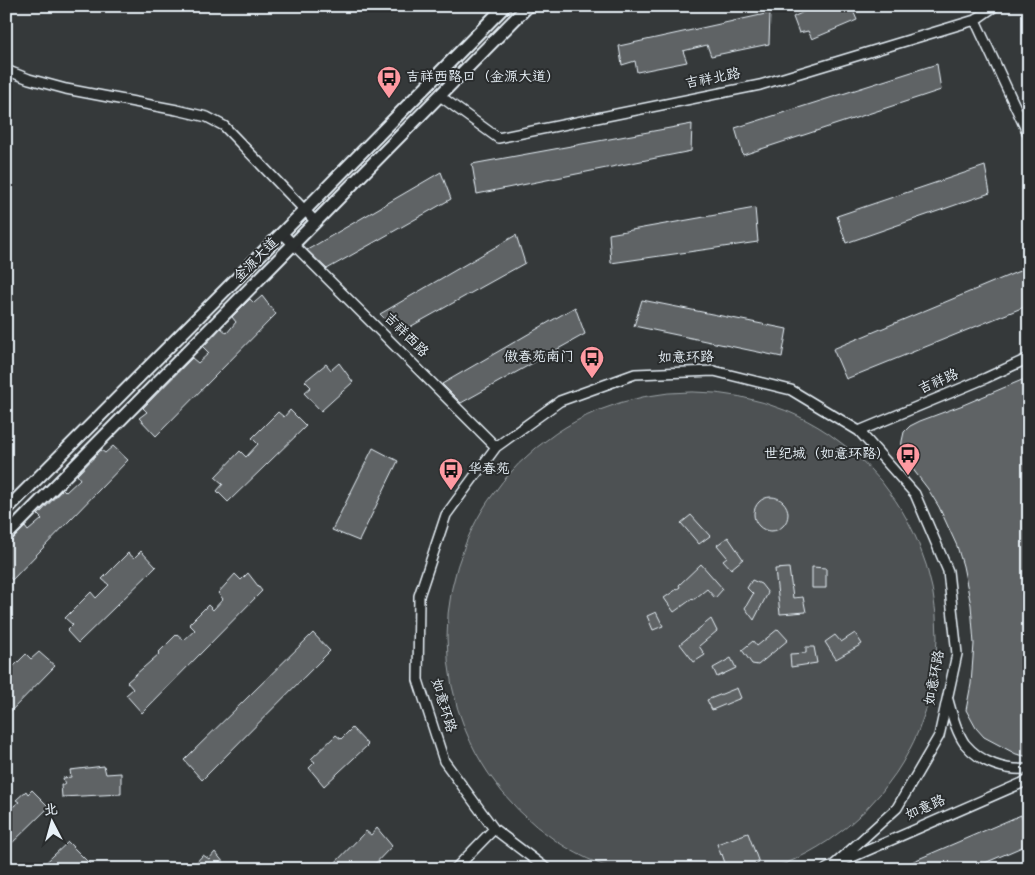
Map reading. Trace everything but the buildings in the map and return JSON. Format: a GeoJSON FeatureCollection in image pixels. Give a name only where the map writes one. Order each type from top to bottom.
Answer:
{"type":"FeatureCollection","features":[{"type":"Feature","properties":{"kind":"street","name":"金源大道"},"geometry":{"type":"LineString","coordinates":[[6,510],[505,6]]}},
{"type":"Feature","properties":{"kind":"street","name":"金源大道"},"geometry":{"type":"LineString","coordinates":[[6,536],[528,6]]}},
{"type":"Feature","properties":{"kind":"street","name":"吉祥北路"},"geometry":{"type":"LineString","coordinates":[[440,96],[498,138],[760,85],[975,20],[995,6]]}},
{"type":"Feature","properties":{"kind":"street"},"geometry":{"type":"LineString","coordinates":[[975,20],[1029,136]]}},
{"type":"Feature","properties":{"kind":"street"},"geometry":{"type":"LineString","coordinates":[[6,70],[29,80],[66,89],[207,117],[224,126],[316,222]]}},
{"type":"Feature","properties":{"kind":"street","name":"吉祥西路"},"geometry":{"type":"LineString","coordinates":[[282,233],[496,447]]}},
{"type":"Feature","properties":{"kind":"street","name":"吉祥路"},"geometry":{"type":"LineString","coordinates":[[859,431],[1029,358]]}},
{"type":"Feature","properties":{"kind":"street","name":"如意环路"},"geometry":{"type":"LineString","coordinates":[[547,869],[494,829],[444,760],[418,680],[419,596],[446,515],[496,447],[560,401],[635,374],[714,371],[791,390],[859,431],[914,494],[948,571],[957,654],[939,736],[897,808],[830,867]]}},
{"type":"Feature","properties":{"kind":"street"},"geometry":{"type":"LineString","coordinates":[[947,697],[954,722],[965,743],[976,754],[995,766],[1015,770],[1029,769]]}},
{"type":"Feature","properties":{"kind":"street","name":"如意路"},"geometry":{"type":"LineString","coordinates":[[830,867],[1029,780]]}},
{"type":"Feature","properties":{"kind":"street"},"geometry":{"type":"LineString","coordinates":[[455,869],[494,829]]}},
{"type":"Feature","properties":{"kind":"shaded area"},"geometry":{"type":"Polygon","coordinates":[[[692,392],[740,396],[786,410],[828,433],[866,463],[896,501],[919,543],[933,589],[937,637],[933,685],[919,731],[896,773],[866,811],[828,841],[786,864],[740,878],[692,882],[644,878],[598,864],[556,841],[518,811],[488,773],[465,731],[451,685],[447,637],[451,589],[465,543],[488,501],[518,463],[556,433],[598,410],[644,396],[692,392]]]}},
{"type":"Feature","properties":{"kind":"place","name":"吉祥西路口（金源大道）"},"geometry":{"type":"Point","coordinates":[389,99]}},
{"type":"Feature","properties":{"kind":"place","name":"傲春苑南门"},"geometry":{"type":"Point","coordinates":[592,379]}},
{"type":"Feature","properties":{"kind":"place","name":"世纪城（如意环路）"},"geometry":{"type":"Point","coordinates":[908,476]}},
{"type":"Feature","properties":{"kind":"place","name":"华春苑"},"geometry":{"type":"Point","coordinates":[451,491]}}]}
